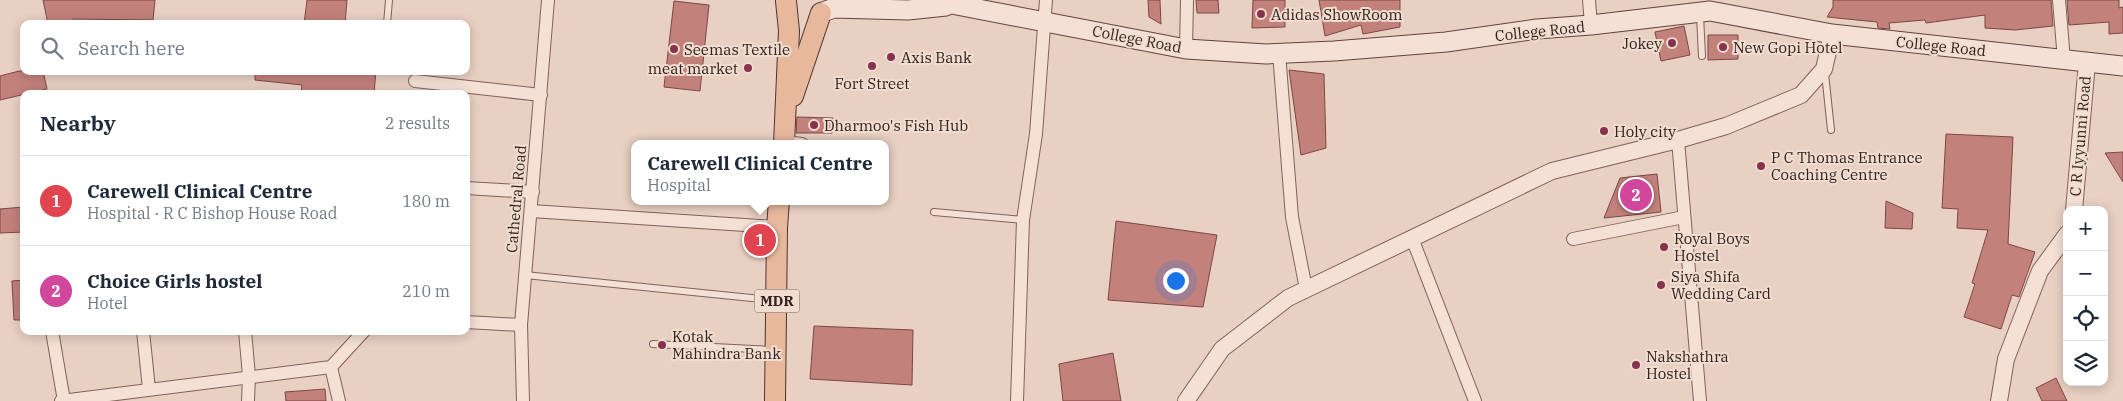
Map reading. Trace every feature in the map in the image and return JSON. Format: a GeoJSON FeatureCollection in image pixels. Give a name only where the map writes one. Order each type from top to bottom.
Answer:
{"type":"FeatureCollection","features":[{"type":"Feature","properties":{"kind":"main road","name":"College Road"},"geometry":{"type":"LineString","coordinates":[[932,0],[1186,49],[1279,53],[1334,51],[1446,42],[1537,29],[1591,25],[1710,6],[1832,34],[2123,66]]}},
{"type":"Feature","properties":{"kind":"main road"},"geometry":{"type":"LineString","coordinates":[[786,1],[789,8],[800,16],[814,16],[824,8],[908,10],[957,4]]}},
{"type":"Feature","properties":{"kind":"main road"},"geometry":{"type":"LineString","coordinates":[[786,1],[789,31],[787,112],[790,140]]}},
{"type":"Feature","properties":{"kind":"main road"},"geometry":{"type":"LineString","coordinates":[[787,112],[824,8]]}},
{"type":"Feature","properties":{"kind":"main road","name":"MDR"},"geometry":{"type":"LineString","coordinates":[[775,401],[779,205]]}},
{"type":"Feature","properties":{"kind":"street","name":"Cathedral Road"},"geometry":{"type":"LineString","coordinates":[[523,401],[521,325],[548,0]]}},
{"type":"Feature","properties":{"kind":"street"},"geometry":{"type":"LineString","coordinates":[[1017,401],[1024,220],[1036,134],[1046,0]]}},
{"type":"Feature","properties":{"kind":"street"},"geometry":{"type":"LineString","coordinates":[[1186,49],[1187,0]]}},
{"type":"Feature","properties":{"kind":"street"},"geometry":{"type":"LineString","coordinates":[[1588,0],[1591,25]]}},
{"type":"Feature","properties":{"kind":"street"},"geometry":{"type":"LineString","coordinates":[[2059,0],[2064,60]]}},
{"type":"Feature","properties":{"kind":"street"},"geometry":{"type":"LineString","coordinates":[[1186,401],[1222,349],[1288,298],[1552,171],[1678,140],[1726,126],[1801,95],[1824,69],[1832,34]]}},
{"type":"Feature","properties":{"kind":"street"},"geometry":{"type":"LineString","coordinates":[[1279,53],[1292,217],[1306,289]]}},
{"type":"Feature","properties":{"kind":"street","name":"C R Iyyunni Road"},"geometry":{"type":"LineString","coordinates":[[2074,206],[2086,63]]}},
{"type":"Feature","properties":{"kind":"street"},"geometry":{"type":"LineString","coordinates":[[415,82],[541,95]]}},
{"type":"Feature","properties":{"kind":"street"},"geometry":{"type":"LineString","coordinates":[[1678,140],[1700,401]]}},
{"type":"Feature","properties":{"kind":"street"},"geometry":{"type":"LineString","coordinates":[[470,188],[533,192]]}},
{"type":"Feature","properties":{"kind":"street"},"geometry":{"type":"LineString","coordinates":[[531,211],[777,227]]}},
{"type":"Feature","properties":{"kind":"street"},"geometry":{"type":"LineString","coordinates":[[1573,239],[1684,217]]}},
{"type":"Feature","properties":{"kind":"street"},"geometry":{"type":"LineString","coordinates":[[1412,238],[1475,401]]}},
{"type":"Feature","properties":{"kind":"street"},"geometry":{"type":"LineString","coordinates":[[1999,401],[2006,359],[2040,270],[2063,239]]}},
{"type":"Feature","properties":{"kind":"street"},"geometry":{"type":"LineString","coordinates":[[470,322],[521,325]]}},
{"type":"Feature","properties":{"kind":"street"},"geometry":{"type":"LineString","coordinates":[[53,335],[63,401],[330,367],[360,335]]}},
{"type":"Feature","properties":{"kind":"street"},"geometry":{"type":"LineString","coordinates":[[143,335],[149,389]]}},
{"type":"Feature","properties":{"kind":"street"},"geometry":{"type":"LineString","coordinates":[[245,335],[249,376],[248,401]]}},
{"type":"Feature","properties":{"kind":"street"},"geometry":{"type":"LineString","coordinates":[[330,367],[339,401]]}},
{"type":"Feature","properties":{"kind":"lane"},"geometry":{"type":"LineString","coordinates":[[387,20],[389,0]]}},
{"type":"Feature","properties":{"kind":"lane"},"geometry":{"type":"LineString","coordinates":[[1702,56],[1710,6]]}},
{"type":"Feature","properties":{"kind":"lane"},"geometry":{"type":"LineString","coordinates":[[1824,69],[1831,130]]}},
{"type":"Feature","properties":{"kind":"lane"},"geometry":{"type":"LineString","coordinates":[[934,212],[1024,220]]}},
{"type":"Feature","properties":{"kind":"lane"},"geometry":{"type":"LineString","coordinates":[[525,274],[777,300]]}},
{"type":"Feature","properties":{"kind":"lane"},"geometry":{"type":"LineString","coordinates":[[653,344],[776,350]]}},
{"type":"Feature","properties":{"kind":"building"},"geometry":{"type":"Polygon","coordinates":[[[43,0],[155,0],[153,20],[47,20],[43,0]]]}},
{"type":"Feature","properties":{"kind":"building"},"geometry":{"type":"Polygon","coordinates":[[[307,0],[347,0],[345,20],[304,20],[307,0]]]}},
{"type":"Feature","properties":{"kind":"building"},"geometry":{"type":"Polygon","coordinates":[[[1148,0],[1160,0],[1161,24],[1149,17],[1148,0]]]}},
{"type":"Feature","properties":{"kind":"building"},"geometry":{"type":"Polygon","coordinates":[[[1196,0],[1218,0],[1219,13],[1197,13],[1196,0]]]}},
{"type":"Feature","properties":{"kind":"building"},"geometry":{"type":"Polygon","coordinates":[[[1253,0],[1285,0],[1285,27],[1252,28],[1253,0]]]}},
{"type":"Feature","properties":{"kind":"building"},"geometry":{"type":"Polygon","coordinates":[[[1319,0],[1400,0],[1400,27],[1363,34],[1361,25],[1325,36],[1319,0]]]}},
{"type":"Feature","properties":{"kind":"building"},"geometry":{"type":"Polygon","coordinates":[[[1833,0],[2051,0],[2053,26],[2015,30],[1985,28],[1985,15],[1926,23],[1925,20],[1889,23],[1890,29],[1878,28],[1877,22],[1827,17],[1833,7],[1833,0]]]}},
{"type":"Feature","properties":{"kind":"building"},"geometry":{"type":"Polygon","coordinates":[[[2067,0],[2119,0],[2119,8],[2123,7],[2123,33],[2109,34],[2109,22],[2069,25],[2067,0]]]}},
{"type":"Feature","properties":{"kind":"building"},"geometry":{"type":"Polygon","coordinates":[[[674,1],[709,5],[700,91],[664,87],[674,1]]]}},
{"type":"Feature","properties":{"kind":"building","name":"Jokey"},"geometry":{"type":"Polygon","coordinates":[[[1684,26],[1690,55],[1661,61],[1655,32],[1684,26]]]}},
{"type":"Feature","properties":{"kind":"building","name":"New Gopi Hotel"},"geometry":{"type":"Polygon","coordinates":[[[1708,35],[1738,35],[1738,59],[1708,60],[1708,35]]]}},
{"type":"Feature","properties":{"kind":"building"},"geometry":{"type":"Polygon","coordinates":[[[1289,70],[1324,74],[1326,148],[1301,155],[1289,70]]]}},
{"type":"Feature","properties":{"kind":"building"},"geometry":{"type":"Polygon","coordinates":[[[19,71],[20,75],[44,75],[47,89],[20,90],[20,95],[0,100],[0,76],[19,71]]]}},
{"type":"Feature","properties":{"kind":"building"},"geometry":{"type":"Polygon","coordinates":[[[255,75],[376,75],[374,90],[301,90],[302,85],[255,80],[255,75]]]}},
{"type":"Feature","properties":{"kind":"building","name":"Dharmoo's Fish Hub"},"geometry":{"type":"Polygon","coordinates":[[[797,117],[833,118],[832,133],[796,133],[797,117]]]}},
{"type":"Feature","properties":{"kind":"building"},"geometry":{"type":"Polygon","coordinates":[[[1946,134],[2013,137],[2008,244],[2035,252],[2019,297],[2012,295],[2001,329],[1964,317],[1975,284],[1972,283],[1988,230],[1957,228],[1958,209],[1942,208],[1946,134]]]}},
{"type":"Feature","properties":{"kind":"building"},"geometry":{"type":"Polygon","coordinates":[[[2123,152],[2123,182],[2105,153],[2123,152]]]}},
{"type":"Feature","properties":{"kind":"building"},"geometry":{"type":"Polygon","coordinates":[[[1657,174],[1661,212],[1604,218],[1620,178],[1657,174]]]}},
{"type":"Feature","properties":{"kind":"building"},"geometry":{"type":"Polygon","coordinates":[[[1886,201],[1913,213],[1912,229],[1885,228],[1886,201]]]}},
{"type":"Feature","properties":{"kind":"building"},"geometry":{"type":"Polygon","coordinates":[[[20,207],[20,232],[0,233],[0,209],[20,207]]]}},
{"type":"Feature","properties":{"kind":"building"},"geometry":{"type":"Polygon","coordinates":[[[1116,221],[1217,235],[1203,307],[1108,300],[1116,221]]]}},
{"type":"Feature","properties":{"kind":"building"},"geometry":{"type":"Polygon","coordinates":[[[20,280],[20,320],[14,320],[12,281],[20,280]]]}},
{"type":"Feature","properties":{"kind":"building"},"geometry":{"type":"Polygon","coordinates":[[[814,326],[913,330],[912,385],[810,379],[814,326]]]}},
{"type":"Feature","properties":{"kind":"building"},"geometry":{"type":"Polygon","coordinates":[[[1113,353],[1121,401],[1063,401],[1059,364],[1113,353]]]}},
{"type":"Feature","properties":{"kind":"building"},"geometry":{"type":"Polygon","coordinates":[[[2056,378],[2067,401],[2042,401],[2036,388],[2056,378]]]}},
{"type":"Feature","properties":{"kind":"building"},"geometry":{"type":"Polygon","coordinates":[[[325,389],[326,401],[286,401],[285,392],[325,389]]]}},
{"type":"Feature","properties":{"kind":"place","name":"Adidas ShowRoom"},"geometry":{"type":"Point","coordinates":[1261,14]}},
{"type":"Feature","properties":{"kind":"place","name":"Jokey"},"geometry":{"type":"Point","coordinates":[1672,43]}},
{"type":"Feature","properties":{"kind":"place","name":"New Gopi Hotel"},"geometry":{"type":"Point","coordinates":[1723,47]}},
{"type":"Feature","properties":{"kind":"place","name":"Seemas Textile"},"geometry":{"type":"Point","coordinates":[674,49]}},
{"type":"Feature","properties":{"kind":"place","name":"Axis Bank"},"geometry":{"type":"Point","coordinates":[891,57]}},
{"type":"Feature","properties":{"kind":"place","name":"Fort Street"},"geometry":{"type":"Point","coordinates":[872,66]}},
{"type":"Feature","properties":{"kind":"place","name":"meat market"},"geometry":{"type":"Point","coordinates":[748,68]}},
{"type":"Feature","properties":{"kind":"place","name":"Dharmoo's Fish Hub"},"geometry":{"type":"Point","coordinates":[814,125]}},
{"type":"Feature","properties":{"kind":"place","name":"Holy city"},"geometry":{"type":"Point","coordinates":[1604,131]}},
{"type":"Feature","properties":{"kind":"place","name":"P C Thomas Entrance Coaching Centre"},"geometry":{"type":"Point","coordinates":[1761,166]}},
{"type":"Feature","properties":{"kind":"place","name":"Choice Girls hostel"},"geometry":{"type":"Point","coordinates":[1636,195]}},
{"type":"Feature","properties":{"kind":"place","name":"Carewell Clinical Centre"},"geometry":{"type":"Point","coordinates":[760,240]}},
{"type":"Feature","properties":{"kind":"place","name":"Royal Boys Hostel"},"geometry":{"type":"Point","coordinates":[1664,247]}},
{"type":"Feature","properties":{"kind":"place","name":"Siya Shifa Wedding Card"},"geometry":{"type":"Point","coordinates":[1661,285]}},
{"type":"Feature","properties":{"kind":"place","name":"Kotak Mahindra Bank"},"geometry":{"type":"Point","coordinates":[662,345]}},
{"type":"Feature","properties":{"kind":"place","name":"Nakshathra Hostel"},"geometry":{"type":"Point","coordinates":[1636,365]}}]}
